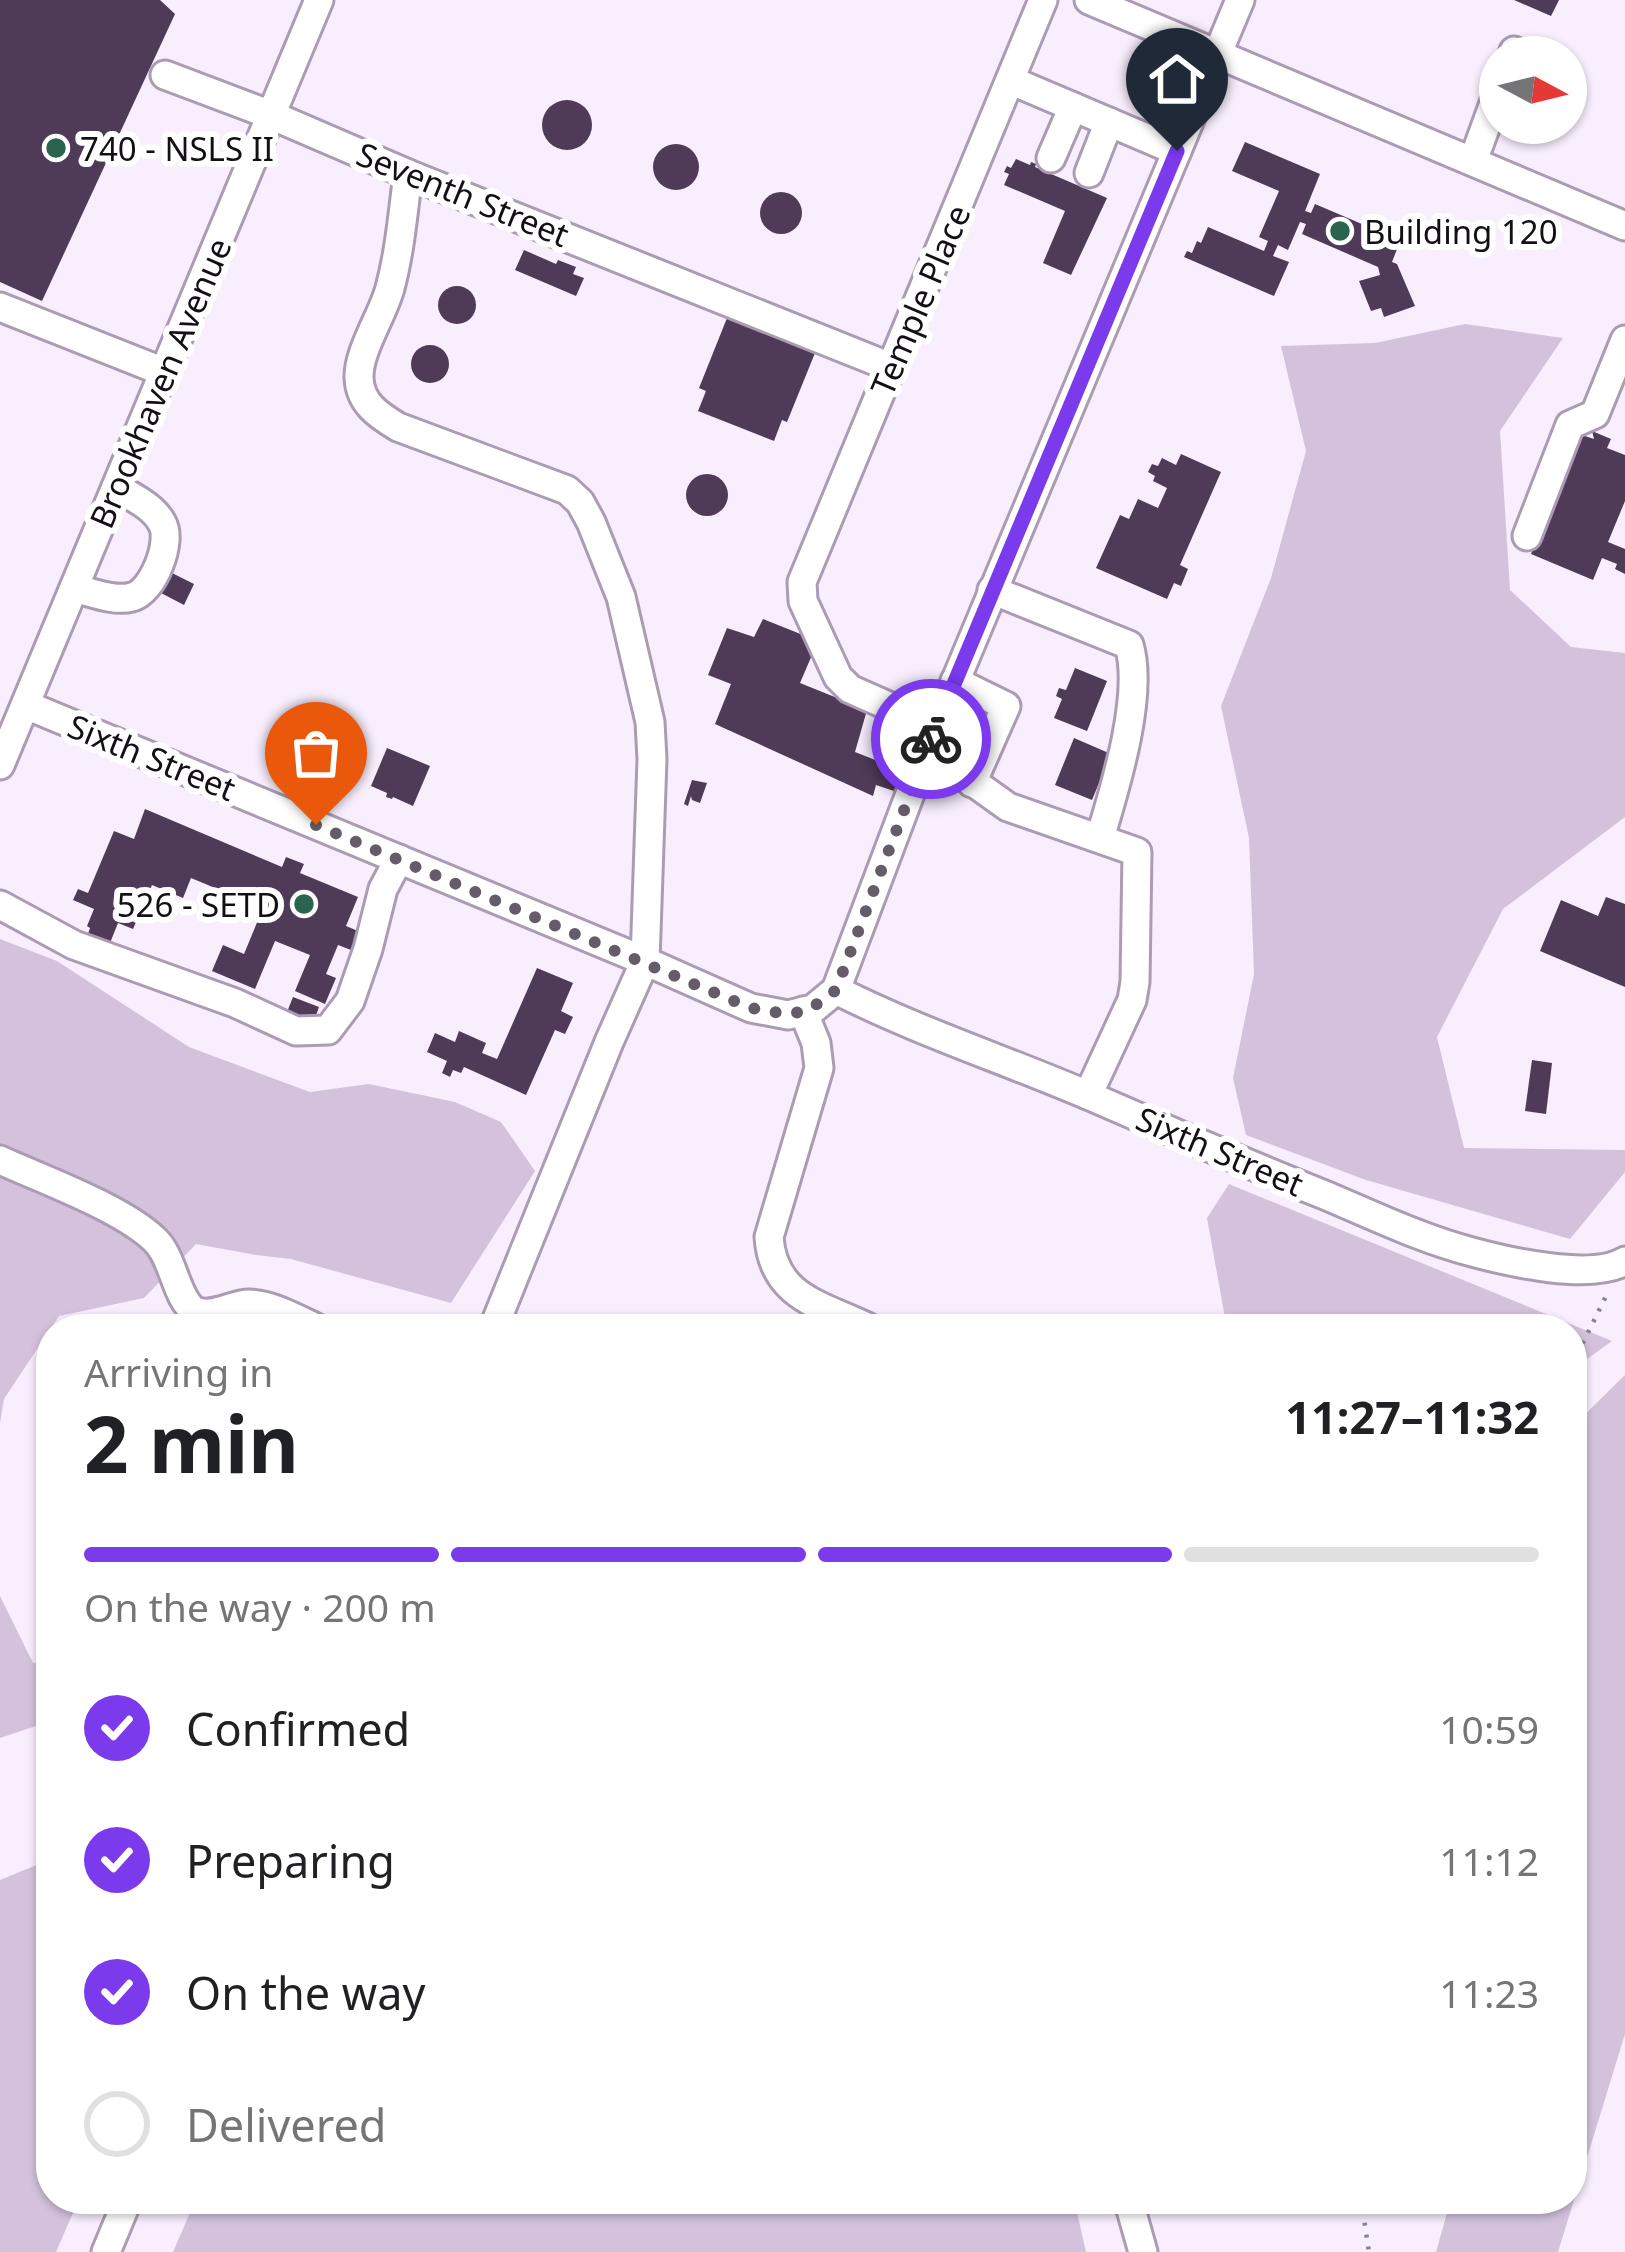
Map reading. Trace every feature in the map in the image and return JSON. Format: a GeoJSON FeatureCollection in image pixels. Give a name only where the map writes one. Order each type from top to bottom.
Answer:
{"type":"FeatureCollection","features":[{"type":"Feature","properties":{"kind":"street","name":"Brookhaven Avenue"},"geometry":{"type":"LineString","coordinates":[[0,765],[319,0]]}},
{"type":"Feature","properties":{"kind":"street","name":"Temple Place"},"geometry":{"type":"LineString","coordinates":[[932,738],[850,689],[832,669],[803,601],[803,575],[1043,0]]}},
{"type":"Feature","properties":{"kind":"street"},"geometry":{"type":"LineString","coordinates":[[1089,0],[1625,226]]}},
{"type":"Feature","properties":{"kind":"street"},"geometry":{"type":"LineString","coordinates":[[841,1314],[788,1288],[770,1260],[769,1237],[818,1068],[808,1010],[836,990],[992,590],[1240,0]]}},
{"type":"Feature","properties":{"kind":"street","name":"Seventh Street"},"geometry":{"type":"LineString","coordinates":[[164,76],[893,368]]}},
{"type":"Feature","properties":{"kind":"street"},"geometry":{"type":"LineString","coordinates":[[1012,81],[1177,151]]}},
{"type":"Feature","properties":{"kind":"street"},"geometry":{"type":"LineString","coordinates":[[1052,158],[1073,107]]}},
{"type":"Feature","properties":{"kind":"street"},"geometry":{"type":"LineString","coordinates":[[1089,173],[1109,122]]}},
{"type":"Feature","properties":{"kind":"street"},"geometry":{"type":"LineString","coordinates":[[1473,161],[1479,144]]}},
{"type":"Feature","properties":{"kind":"street"},"geometry":{"type":"LineString","coordinates":[[408,174],[389,293],[359,366],[364,400],[398,427],[567,490],[580,502],[621,597],[650,722],[645,962],[499,1314]]}},
{"type":"Feature","properties":{"kind":"street"},"geometry":{"type":"LineString","coordinates":[[0,307],[164,372]]}},
{"type":"Feature","properties":{"kind":"street"},"geometry":{"type":"LineString","coordinates":[[1527,536],[1570,425],[1595,414],[1625,340]]}},
{"type":"Feature","properties":{"kind":"street"},"geometry":{"type":"LineString","coordinates":[[74,588],[131,598],[144,590],[160,564],[166,528],[154,512],[116,487]]}},
{"type":"Feature","properties":{"kind":"street"},"geometry":{"type":"LineString","coordinates":[[992,590],[1129,645],[1135,668],[1126,738],[1100,838]]}},
{"type":"Feature","properties":{"kind":"street"},"geometry":{"type":"LineString","coordinates":[[955,681],[1006,706],[972,783]]}},
{"type":"Feature","properties":{"kind":"street","name":"Sixth Street"},"geometry":{"type":"LineString","coordinates":[[26,705],[751,1008],[788,1015],[808,1010]]}},
{"type":"Feature","properties":{"kind":"street"},"geometry":{"type":"LineString","coordinates":[[932,738],[972,783],[1007,807],[1137,852],[1132,1000],[1088,1095]]}},
{"type":"Feature","properties":{"kind":"street"},"geometry":{"type":"LineString","coordinates":[[0,905],[74,945],[236,1003],[296,1031],[328,1030],[350,1001],[383,889],[398,860]]}},
{"type":"Feature","properties":{"kind":"street","name":"Sixth Street"},"geometry":{"type":"LineString","coordinates":[[836,990],[1410,1231],[1472,1252],[1555,1267],[1592,1269],[1621,1263]]}},
{"type":"Feature","properties":{"kind":"street"},"geometry":{"type":"LineString","coordinates":[[0,1160],[140,1226],[169,1257],[186,1303],[195,1310],[206,1314],[248,1304],[284,1314]]}},
{"type":"Feature","properties":{"kind":"street"},"geometry":{"type":"LineString","coordinates":[[106,2252],[122,2214]]}},
{"type":"Feature","properties":{"kind":"street"},"geometry":{"type":"LineString","coordinates":[[1132,2214],[1143,2252]]}},
{"type":"Feature","properties":{"kind":"path"},"geometry":{"type":"LineString","coordinates":[[1587,1334],[1621,1263]]}},
{"type":"Feature","properties":{"kind":"path"},"geometry":{"type":"LineString","coordinates":[[1363,2214],[1369,2252]]}},
{"type":"Feature","properties":{"kind":"shaded area"},"geometry":{"type":"Polygon","coordinates":[[[1465,324],[1563,338],[1500,431],[1510,590],[1571,647],[1625,653],[1625,817],[1503,909],[1437,1037],[1464,1148],[1625,1150],[1625,1172],[1570,1239],[1366,1180],[1246,1135],[1233,1078],[1254,974],[1249,838],[1221,706],[1271,578],[1306,451],[1281,346],[1375,343],[1465,324]]]}},
{"type":"Feature","properties":{"kind":"shaded area"},"geometry":{"type":"Polygon","coordinates":[[[0,939],[57,961],[189,1047],[310,1092],[369,1084],[455,1102],[501,1122],[535,1171],[451,1303],[291,1259],[196,1244],[144,1298],[68,1314],[36,1314],[36,1351],[4,1399],[0,1423],[0,939]]]}},
{"type":"Feature","properties":{"kind":"shaded area"},"geometry":{"type":"Polygon","coordinates":[[[1229,1184],[1546,1314],[1224,1314],[1207,1218],[1229,1184]]]}},
{"type":"Feature","properties":{"kind":"shaded area"},"geometry":{"type":"Polygon","coordinates":[[[1587,1331],[1612,1341],[1587,1359],[1587,1331]]]}},
{"type":"Feature","properties":{"kind":"shaded area"},"geometry":{"type":"Polygon","coordinates":[[[1625,1375],[1625,2034],[1587,2158],[1587,1412],[1625,1375]]]}},
{"type":"Feature","properties":{"kind":"shaded area"},"geometry":{"type":"Polygon","coordinates":[[[0,1596],[36,1663],[36,1726],[0,1738],[0,1596]]]}},
{"type":"Feature","properties":{"kind":"shaded area"},"geometry":{"type":"Polygon","coordinates":[[[36,1865],[36,2214],[72,2214],[56,2252],[0,2252],[0,1880],[36,1865]]]}},
{"type":"Feature","properties":{"kind":"shaded area"},"geometry":{"type":"Polygon","coordinates":[[[189,2214],[1077,2214],[1086,2252],[173,2252],[189,2214]]]}},
{"type":"Feature","properties":{"kind":"shaded area"},"geometry":{"type":"Polygon","coordinates":[[[1447,2214],[1570,2214],[1558,2252],[1436,2252],[1447,2214]]]}},
{"type":"Feature","properties":{"kind":"building","name":"740 - NSLS II"},"geometry":{"type":"Polygon","coordinates":[[[0,0],[160,0],[175,14],[42,301],[0,282],[0,0]]]}},
{"type":"Feature","properties":{"kind":"building"},"geometry":{"type":"Polygon","coordinates":[[[1514,0],[1559,0],[1551,16],[1514,0]]]}},
{"type":"Feature","properties":{"kind":"building"},"geometry":{"type":"Polygon","coordinates":[[[567,100],[585,107],[592,125],[585,143],[567,150],[549,143],[542,125],[549,107],[567,100]]]}},
{"type":"Feature","properties":{"kind":"building","name":"Building 120"},"geometry":{"type":"Polygon","coordinates":[[[1245,142],[1320,174],[1305,211],[1311,213],[1315,204],[1399,244],[1392,262],[1415,306],[1384,317],[1381,308],[1371,311],[1359,281],[1380,275],[1378,267],[1302,234],[1306,224],[1300,222],[1288,250],[1278,245],[1273,256],[1289,262],[1274,296],[1184,257],[1187,251],[1192,253],[1197,241],[1201,243],[1208,227],[1264,251],[1268,241],[1259,237],[1279,191],[1232,171],[1245,142]]]}},
{"type":"Feature","properties":{"kind":"building"},"geometry":{"type":"Polygon","coordinates":[[[676,144],[693,150],[699,167],[693,184],[676,190],[659,184],[653,167],[659,150],[676,144]]]}},
{"type":"Feature","properties":{"kind":"building"},"geometry":{"type":"Polygon","coordinates":[[[1016,159],[1107,198],[1071,275],[1043,263],[1065,211],[1004,185],[1009,174],[1004,172],[1016,159]]]}},
{"type":"Feature","properties":{"kind":"building"},"geometry":{"type":"Polygon","coordinates":[[[781,192],[796,198],[802,213],[796,228],[781,234],[766,228],[760,213],[766,198],[781,192]]]}},
{"type":"Feature","properties":{"kind":"building"},"geometry":{"type":"Polygon","coordinates":[[[524,250],[576,267],[573,274],[584,278],[576,296],[515,270],[524,250]]]}},
{"type":"Feature","properties":{"kind":"building"},"geometry":{"type":"Polygon","coordinates":[[[457,286],[471,291],[476,305],[471,319],[457,324],[443,319],[438,305],[443,291],[457,286]]]}},
{"type":"Feature","properties":{"kind":"building"},"geometry":{"type":"Polygon","coordinates":[[[727,318],[815,353],[787,422],[782,420],[774,441],[698,411],[706,391],[699,388],[727,318]]]}},
{"type":"Feature","properties":{"kind":"building"},"geometry":{"type":"Polygon","coordinates":[[[430,345],[444,350],[449,364],[444,378],[430,383],[416,378],[411,364],[416,350],[430,345]]]}},
{"type":"Feature","properties":{"kind":"building"},"geometry":{"type":"Polygon","coordinates":[[[1592,431],[1611,439],[1607,448],[1625,455],[1625,501],[1608,542],[1625,549],[1625,574],[1615,569],[1617,564],[1602,558],[1593,580],[1531,554],[1559,488],[1559,465],[1568,469],[1582,435],[1594,439],[1592,431]]]}},
{"type":"Feature","properties":{"kind":"building"},"geometry":{"type":"Polygon","coordinates":[[[1181,454],[1221,472],[1180,565],[1188,569],[1181,586],[1174,583],[1167,599],[1096,568],[1120,515],[1129,519],[1138,499],[1158,508],[1167,488],[1153,481],[1155,476],[1148,472],[1152,464],[1158,466],[1162,458],[1176,465],[1181,454]]]}},
{"type":"Feature","properties":{"kind":"building"},"geometry":{"type":"Polygon","coordinates":[[[707,474],[722,480],[728,495],[722,510],[707,516],[692,510],[686,495],[692,480],[707,474]]]}},
{"type":"Feature","properties":{"kind":"building"},"geometry":{"type":"Polygon","coordinates":[[[172,573],[194,584],[184,605],[161,593],[172,573]]]}},
{"type":"Feature","properties":{"kind":"building"},"geometry":{"type":"Polygon","coordinates":[[[763,619],[818,641],[800,683],[867,710],[855,752],[903,771],[894,791],[876,785],[873,796],[715,724],[731,684],[708,675],[727,628],[754,637],[763,619]]]}},
{"type":"Feature","properties":{"kind":"building"},"geometry":{"type":"Polygon","coordinates":[[[1075,668],[1107,681],[1087,731],[1054,718],[1062,699],[1056,696],[1059,688],[1066,690],[1075,668]]]}},
{"type":"Feature","properties":{"kind":"building"},"geometry":{"type":"Polygon","coordinates":[[[1074,738],[1111,754],[1092,800],[1055,785],[1074,738]]]}},
{"type":"Feature","properties":{"kind":"building"},"geometry":{"type":"Polygon","coordinates":[[[387,748],[430,766],[413,806],[371,786],[387,748]]]}},
{"type":"Feature","properties":{"kind":"building"},"geometry":{"type":"Polygon","coordinates":[[[692,780],[707,783],[700,803],[691,796],[688,806],[684,804],[692,780]]]}},
{"type":"Feature","properties":{"kind":"building","name":"526 - SETD"},"geometry":{"type":"Polygon","coordinates":[[[145,809],[282,867],[286,857],[304,864],[300,873],[358,897],[346,926],[358,931],[351,950],[338,945],[326,974],[336,978],[325,1004],[295,991],[310,955],[275,941],[255,989],[212,971],[223,945],[244,954],[263,908],[191,878],[183,898],[152,885],[133,929],[118,923],[110,943],[88,934],[94,909],[73,900],[78,889],[88,893],[114,831],[134,839],[145,809]]]}},
{"type":"Feature","properties":{"kind":"building"},"geometry":{"type":"Polygon","coordinates":[[[1606,897],[1625,904],[1625,987],[1540,951],[1561,900],[1598,916],[1606,897]]]}},
{"type":"Feature","properties":{"kind":"building"},"geometry":{"type":"Polygon","coordinates":[[[537,968],[573,983],[561,1011],[573,1017],[565,1034],[555,1030],[526,1095],[464,1067],[461,1073],[453,1070],[450,1077],[442,1073],[447,1061],[427,1052],[435,1033],[455,1042],[459,1031],[486,1043],[482,1053],[497,1059],[537,968]]]}},
{"type":"Feature","properties":{"kind":"building"},"geometry":{"type":"Polygon","coordinates":[[[293,997],[319,1007],[314,1021],[287,1012],[293,997]]]}},
{"type":"Feature","properties":{"kind":"building"},"geometry":{"type":"Polygon","coordinates":[[[1532,1060],[1552,1063],[1546,1114],[1525,1111],[1532,1060]]]}},
{"type":"Feature","properties":{"kind":"way so far"},"geometry":{"type":"LineString","coordinates":[[316,825],[751,1008],[788,1015],[813,1009],[836,990],[931,739]]}},
{"type":"Feature","properties":{"kind":"place","name":"740 - NSLS II"},"geometry":{"type":"Point","coordinates":[56,148]}},
{"type":"Feature","properties":{"kind":"place","name":"Building 120"},"geometry":{"type":"Point","coordinates":[1340,231]}},
{"type":"Feature","properties":{"kind":"place","name":"526 - SETD"},"geometry":{"type":"Point","coordinates":[304,904]}},
{"type":"Feature","properties":{"kind":"route"},"geometry":{"type":"LineString","coordinates":[[931,739],[1177,151]]}}]}
